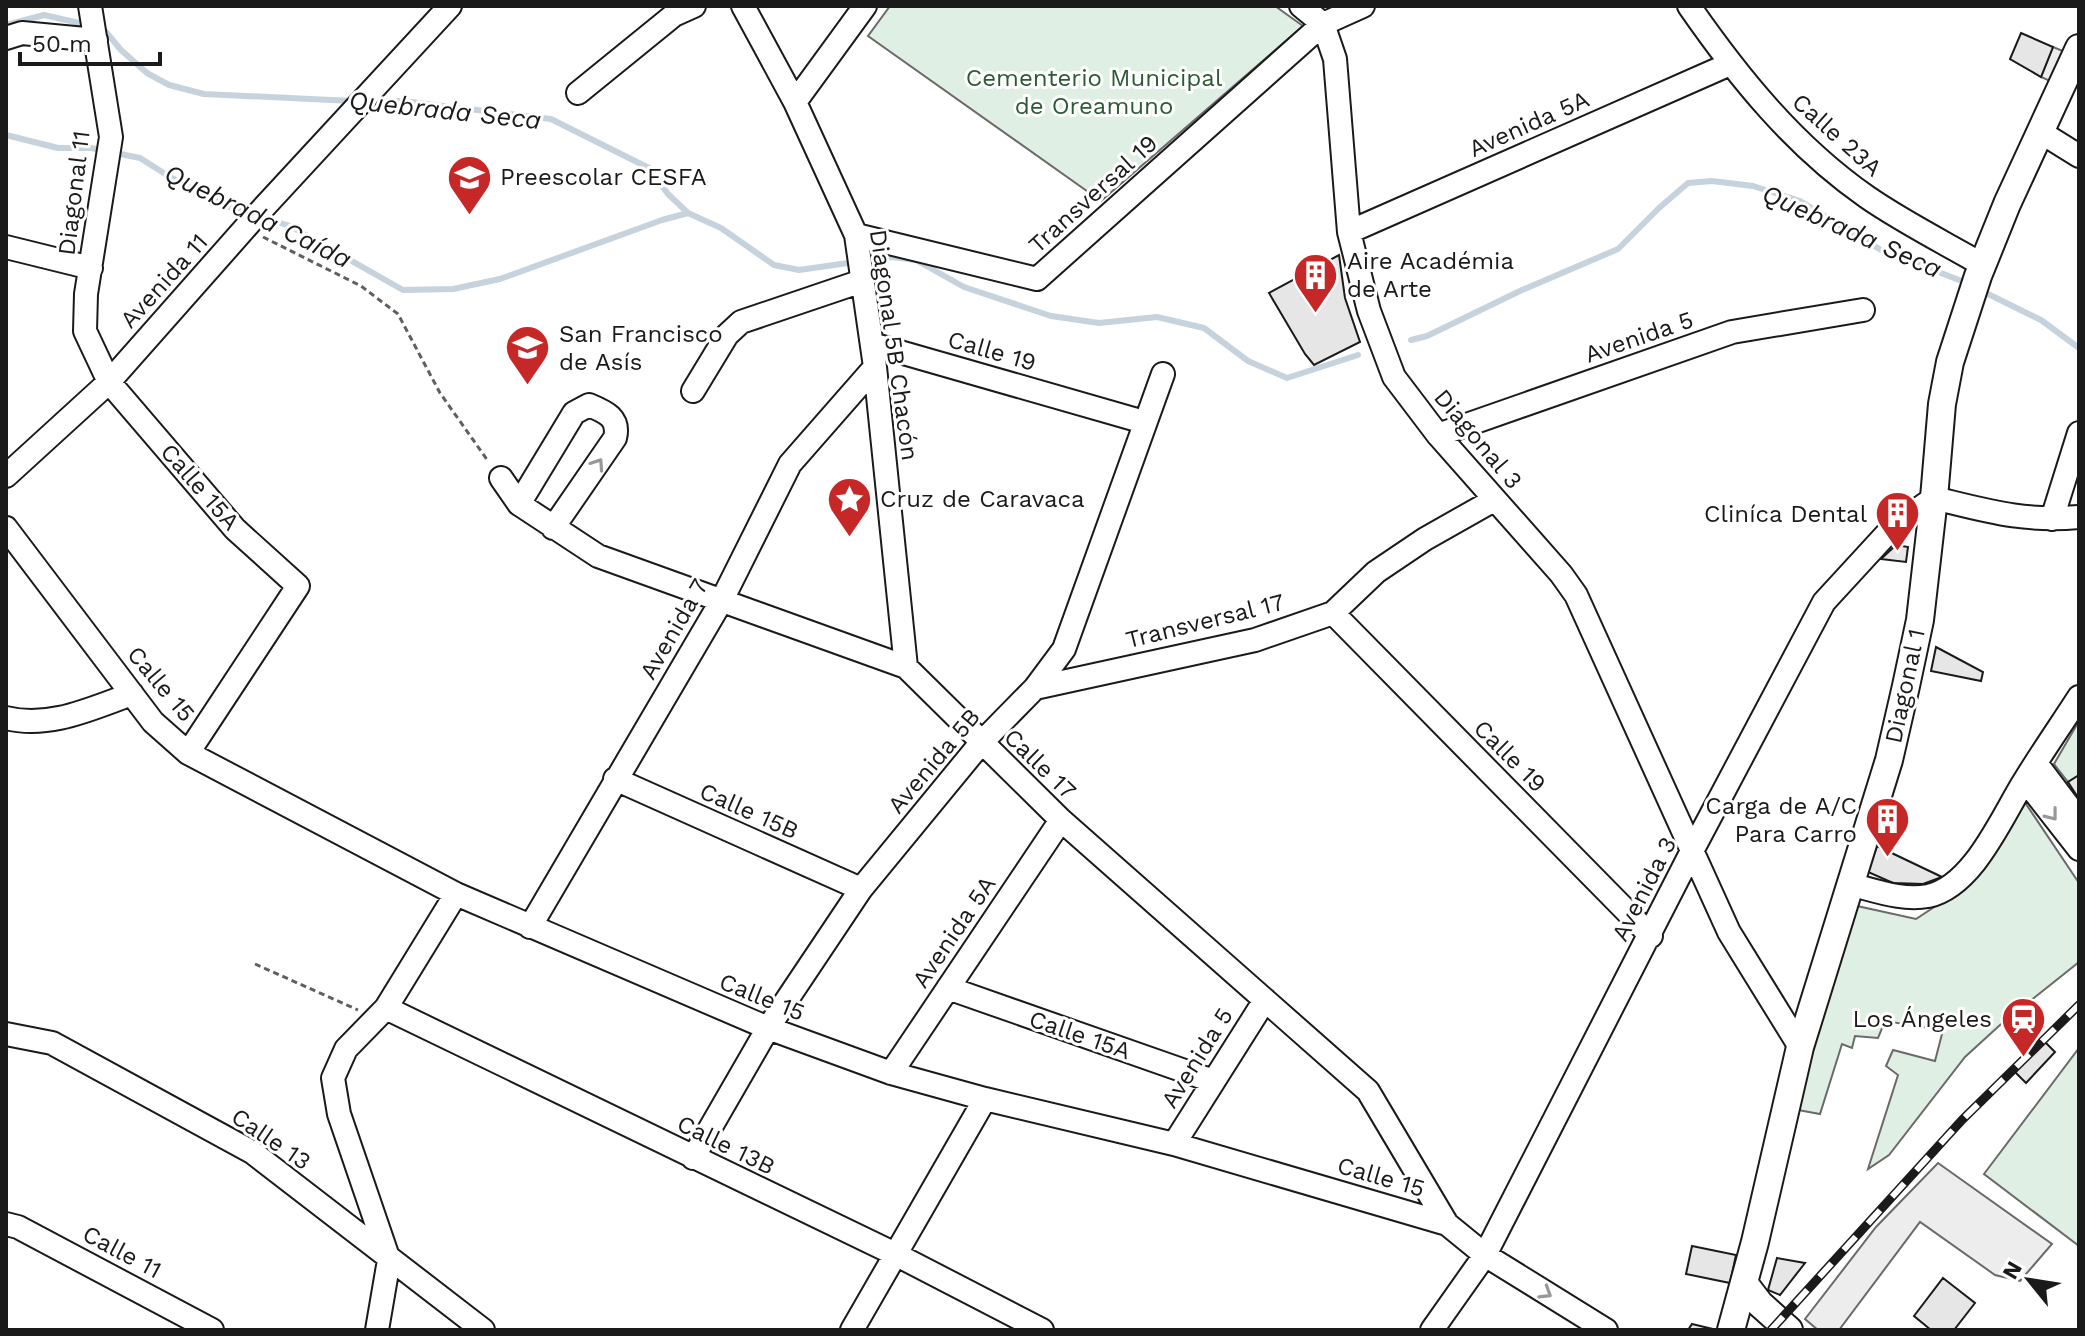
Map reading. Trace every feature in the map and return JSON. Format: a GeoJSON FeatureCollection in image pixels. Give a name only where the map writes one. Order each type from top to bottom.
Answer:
{"type":"FeatureCollection","features":[{"type":"Feature","properties":{"kind":"main road","name":"Diagonal 1"},"geometry":{"type":"LineString","coordinates":[[1731,1330],[1800,1047],[1889,760],[1906,686],[1920,620],[1942,404],[1950,362],[2007,204],[2079,48]]}},
{"type":"Feature","properties":{"kind":"main road"},"geometry":{"type":"LineString","coordinates":[[1744,1283],[1783,1328]]}},
{"type":"Feature","properties":{"kind":"street","name":"Diagonal 11"},"geometry":{"type":"LineString","coordinates":[[90,6],[111,137],[86,294],[85,331],[109,382]]}},
{"type":"Feature","properties":{"kind":"street","name":"Avenida 11"},"geometry":{"type":"LineString","coordinates":[[6,476],[109,382],[450,6]]}},
{"type":"Feature","properties":{"kind":"street"},"geometry":{"type":"LineString","coordinates":[[578,93],[674,15],[694,6]]}},
{"type":"Feature","properties":{"kind":"street","name":"Diagonal 5B Chacón"},"geometry":{"type":"LineString","coordinates":[[743,6],[795,102],[856,235],[875,367],[906,667]]}},
{"type":"Feature","properties":{"kind":"street"},"geometry":{"type":"LineString","coordinates":[[795,102],[865,6]]}},
{"type":"Feature","properties":{"kind":"street"},"geometry":{"type":"LineString","coordinates":[[1301,6],[1323,24],[1363,6]]}},
{"type":"Feature","properties":{"kind":"street","name":"Calle 23A"},"geometry":{"type":"LineString","coordinates":[[1689,6],[1730,64],[1792,135],[1867,197],[1981,271]]}},
{"type":"Feature","properties":{"kind":"street","name":"Diagonal 3"},"geometry":{"type":"LineString","coordinates":[[1323,24],[1335,59],[1349,232],[1369,311],[1394,377],[1438,435],[1576,595],[1692,851]]}},
{"type":"Feature","properties":{"kind":"street","name":"Transversal 19"},"geometry":{"type":"LineString","coordinates":[[856,235],[1037,279],[1323,24]]}},
{"type":"Feature","properties":{"kind":"street"},"geometry":{"type":"LineString","coordinates":[[6,38],[22,33],[96,40]]}},
{"type":"Feature","properties":{"kind":"street","name":"Avenida 5A"},"geometry":{"type":"LineString","coordinates":[[1349,232],[1730,64]]}},
{"type":"Feature","properties":{"kind":"street"},"geometry":{"type":"LineString","coordinates":[[2042,133],[2079,156]]}},
{"type":"Feature","properties":{"kind":"street"},"geometry":{"type":"LineString","coordinates":[[6,247],[91,268]]}},
{"type":"Feature","properties":{"kind":"street"},"geometry":{"type":"LineString","coordinates":[[693,391],[727,335],[741,322],[862,281]]}},
{"type":"Feature","properties":{"kind":"street","name":"Avenida 5"},"geometry":{"type":"LineString","coordinates":[[1438,435],[1732,332],[1863,310]]}},
{"type":"Feature","properties":{"kind":"street","name":"Calle 19"},"geometry":{"type":"LineString","coordinates":[[872,344],[1144,422]]}},
{"type":"Feature","properties":{"kind":"street","name":"Avenida 7"},"geometry":{"type":"LineString","coordinates":[[530,927],[722,600],[790,464],[875,367]]}},
{"type":"Feature","properties":{"kind":"street","name":"Avenida 5B"},"geometry":{"type":"LineString","coordinates":[[693,1158],[768,1028],[861,889],[981,743],[1035,688],[1064,649],[1163,374]]}},
{"type":"Feature","properties":{"kind":"street","name":"Calle 15A"},"geometry":{"type":"LineString","coordinates":[[109,382],[235,529],[298,586],[188,753]]}},
{"type":"Feature","properties":{"kind":"street"},"geometry":{"type":"LineString","coordinates":[[519,504],[574,413],[589,405],[603,410],[618,427],[615,438],[553,528]]}},
{"type":"Feature","properties":{"kind":"street"},"geometry":{"type":"LineString","coordinates":[[2052,519],[2079,433]]}},
{"type":"Feature","properties":{"kind":"street","name":"Calle 17"},"geometry":{"type":"LineString","coordinates":[[501,478],[519,504],[598,556],[906,667],[1061,820],[1368,1091],[1447,1224]]}},
{"type":"Feature","properties":{"kind":"street"},"geometry":{"type":"LineString","coordinates":[[1934,498],[2018,518],[2079,517]]}},
{"type":"Feature","properties":{"kind":"street","name":"Avenida 3"},"geometry":{"type":"LineString","coordinates":[[1432,1330],[1485,1255],[1692,851],[1824,602],[1893,527],[1934,498]]}},
{"type":"Feature","properties":{"kind":"street","name":"Transversal 17"},"geometry":{"type":"LineString","coordinates":[[1035,688],[1255,640],[1333,613],[1376,572],[1425,539],[1494,500]]}},
{"type":"Feature","properties":{"kind":"street","name":"Calle 15"},"geometry":{"type":"LineString","coordinates":[[6,528],[153,722],[188,753],[456,894],[768,1028],[891,1073],[1174,1144],[1447,1224],[1485,1255],[1606,1330]]}},
{"type":"Feature","properties":{"kind":"street","name":"Calle 19"},"geometry":{"type":"LineString","coordinates":[[1333,613],[1651,936]]}},
{"type":"Feature","properties":{"kind":"street"},"geometry":{"type":"LineString","coordinates":[[6,718],[64,718],[132,694]]}},
{"type":"Feature","properties":{"kind":"street"},"geometry":{"type":"LineString","coordinates":[[1849,884],[1895,895],[1914,896],[1927,896],[1947,889],[1979,857],[2079,697]]}},
{"type":"Feature","properties":{"kind":"street"},"geometry":{"type":"LineString","coordinates":[[2030,772],[2079,820]]}},
{"type":"Feature","properties":{"kind":"street"},"geometry":{"type":"LineString","coordinates":[[2030,772],[2079,849]]}},
{"type":"Feature","properties":{"kind":"street","name":"Calle 15B"},"geometry":{"type":"LineString","coordinates":[[615,779],[861,889]]}},
{"type":"Feature","properties":{"kind":"street","name":"Avenida 5A"},"geometry":{"type":"LineString","coordinates":[[891,1073],[1061,820]]}},
{"type":"Feature","properties":{"kind":"street"},"geometry":{"type":"LineString","coordinates":[[1692,851],[1729,932],[1800,1047]]}},
{"type":"Feature","properties":{"kind":"street"},"geometry":{"type":"LineString","coordinates":[[377,1330],[389,1260],[339,1114],[333,1078],[346,1049],[381,1013],[456,894]]}},
{"type":"Feature","properties":{"kind":"street","name":"Calle 15A"},"geometry":{"type":"LineString","coordinates":[[948,988],[1213,1081]]}},
{"type":"Feature","properties":{"kind":"street","name":"Avenida 5"},"geometry":{"type":"LineString","coordinates":[[1174,1144],[1265,1000]]}},
{"type":"Feature","properties":{"kind":"street","name":"Calle 13B"},"geometry":{"type":"LineString","coordinates":[[381,1013],[895,1254],[1042,1330]]}},
{"type":"Feature","properties":{"kind":"street","name":"Calle 13"},"geometry":{"type":"LineString","coordinates":[[6,1034],[52,1043],[252,1152],[483,1330]]}},
{"type":"Feature","properties":{"kind":"street"},"geometry":{"type":"LineString","coordinates":[[852,1330],[985,1099]]}},
{"type":"Feature","properties":{"kind":"street"},"geometry":{"type":"LineString","coordinates":[[1399,1209],[1422,1182]]}},
{"type":"Feature","properties":{"kind":"street","name":"Calle 11"},"geometry":{"type":"LineString","coordinates":[[6,1224],[18,1227],[212,1330]]}},
{"type":"Feature","properties":{"kind":"path"},"geometry":{"type":"LineString","coordinates":[[245,229],[361,286],[398,314],[440,393],[501,478]]}},
{"type":"Feature","properties":{"kind":"path"},"geometry":{"type":"LineString","coordinates":[[255,964],[381,1013]]}},
{"type":"Feature","properties":{"kind":"green space","name":"Cementerio Municipal de Oreamuno"},"geometry":{"type":"Polygon","coordinates":[[[890,6],[1275,6],[1303,26],[1101,201],[868,36],[890,6]]]}},
{"type":"Feature","properties":{"kind":"green space"},"geometry":{"type":"Polygon","coordinates":[[[2079,721],[2079,775],[2068,782],[2054,764],[2079,721]]]}},
{"type":"Feature","properties":{"kind":"green space"},"geometry":{"type":"Polygon","coordinates":[[[2018,792],[2079,883],[2079,962],[1965,1057],[1889,1155],[1868,1169],[1898,1075],[1886,1066],[1893,1050],[1935,1061],[1943,1030],[1885,1021],[1878,1038],[1855,1036],[1852,1048],[1842,1044],[1820,1114],[1798,1110],[1822,1002],[1857,906],[1916,919],[1966,886],[2018,792]]]}},
{"type":"Feature","properties":{"kind":"green space"},"geometry":{"type":"Polygon","coordinates":[[[2079,1048],[2079,1246],[1984,1174],[2079,1048]]]}},
{"type":"Feature","properties":{"kind":"shaded area"},"geometry":{"type":"Polygon","coordinates":[[[2053,47],[2063,51],[2050,81],[2041,77],[2053,47]]]}},
{"type":"Feature","properties":{"kind":"shaded area"},"geometry":{"type":"Polygon","coordinates":[[[1938,1163],[2052,1244],[2020,1281],[1995,1275],[1920,1222],[1839,1330],[1818,1330],[1805,1319],[1876,1227],[1938,1163]]]}},
{"type":"Feature","properties":{"kind":"building"},"geometry":{"type":"Polygon","coordinates":[[[2021,33],[2053,47],[2041,77],[2010,59],[2021,33]]]}},
{"type":"Feature","properties":{"kind":"building","name":"Aire Académia de Arte"},"geometry":{"type":"Polygon","coordinates":[[[1339,255],[1345,298],[1360,342],[1314,365],[1269,293],[1339,255]]]}},
{"type":"Feature","properties":{"kind":"building","name":"Cliníca Dental"},"geometry":{"type":"Polygon","coordinates":[[[1896,545],[1908,547],[1906,562],[1881,559],[1896,545]]]}},
{"type":"Feature","properties":{"kind":"building"},"geometry":{"type":"Polygon","coordinates":[[[1936,647],[1983,672],[1981,681],[1931,671],[1936,647]]]}},
{"type":"Feature","properties":{"kind":"building"},"geometry":{"type":"Polygon","coordinates":[[[2079,775],[2079,799],[2068,782],[2079,775]]]}},
{"type":"Feature","properties":{"kind":"building","name":"Carga de A/C Para Carro"},"geometry":{"type":"Polygon","coordinates":[[[1877,846],[1942,877],[1923,884],[1893,883],[1868,872],[1877,846]]]}},
{"type":"Feature","properties":{"kind":"building"},"geometry":{"type":"Polygon","coordinates":[[[2044,1041],[2055,1052],[2026,1083],[2015,1072],[2044,1041]]]}},
{"type":"Feature","properties":{"kind":"building"},"geometry":{"type":"Polygon","coordinates":[[[1692,1246],[1736,1255],[1730,1283],[1686,1274],[1692,1246]]]}},
{"type":"Feature","properties":{"kind":"building"},"geometry":{"type":"Polygon","coordinates":[[[1777,1258],[1805,1263],[1780,1295],[1768,1290],[1777,1258]]]}},
{"type":"Feature","properties":{"kind":"building"},"geometry":{"type":"Polygon","coordinates":[[[1943,1278],[1975,1303],[1954,1330],[1931,1330],[1914,1316],[1943,1278]]]}},
{"type":"Feature","properties":{"kind":"building"},"geometry":{"type":"Polygon","coordinates":[[[1692,1324],[1717,1330],[1688,1330],[1692,1324]]]}},
{"type":"Feature","properties":{"kind":"waterway","name":"Quebrada Seca"},"geometry":{"type":"LineString","coordinates":[[6,25],[44,15],[88,25]]}},
{"type":"Feature","properties":{"kind":"waterway","name":"Quebrada Seca"},"geometry":{"type":"LineString","coordinates":[[98,29],[106,32],[147,73],[169,85],[204,94],[352,101]]}},
{"type":"Feature","properties":{"kind":"waterway","name":"Quebrada Seca"},"geometry":{"type":"LineString","coordinates":[[372,101],[403,101],[551,119],[649,168],[668,194],[688,213],[721,228],[774,265],[799,270],[855,262]]}},
{"type":"Feature","properties":{"kind":"waterway","name":"Quebrada Caída"},"geometry":{"type":"LineString","coordinates":[[6,135],[58,148],[91,148],[140,158],[226,206],[250,213]]}},
{"type":"Feature","properties":{"kind":"waterway","name":"Quebrada Seca"},"geometry":{"type":"LineString","coordinates":[[1411,340],[1427,336],[1522,290],[1618,249],[1688,183],[1712,181],[1753,186],[1800,201],[1881,250],[1967,283]]}},
{"type":"Feature","properties":{"kind":"waterway","name":"Quebrada Caída"},"geometry":{"type":"LineString","coordinates":[[261,217],[290,226],[403,290],[453,289],[500,279],[688,213]]}},
{"type":"Feature","properties":{"kind":"waterway","name":"Quebrada Seca"},"geometry":{"type":"LineString","coordinates":[[866,261],[892,257],[916,260],[964,287],[1051,316],[1099,323],[1157,317],[1204,328],[1248,361],[1287,378],[1358,355]]}},
{"type":"Feature","properties":{"kind":"waterway","name":"Quebrada Seca"},"geometry":{"type":"LineString","coordinates":[[1980,290],[2041,320],[2079,348]]}},
{"type":"Feature","properties":{"kind":"railway"},"geometry":{"type":"LineString","coordinates":[[1771,1330],[1962,1120],[2079,1005]]}},
{"type":"Feature","properties":{"kind":"place","name":"Preescolar CESFA"},"geometry":{"type":"Point","coordinates":[469,216]}},
{"type":"Feature","properties":{"kind":"place","name":"Aire Académia de Arte"},"geometry":{"type":"Point","coordinates":[1316,314]}},
{"type":"Feature","properties":{"kind":"place","name":"San Francisco de Asís"},"geometry":{"type":"Point","coordinates":[528,387]}},
{"type":"Feature","properties":{"kind":"place","name":"Cruz de Caravaca"},"geometry":{"type":"Point","coordinates":[849,538]}},
{"type":"Feature","properties":{"kind":"place","name":"Cliníca Dental"},"geometry":{"type":"Point","coordinates":[1898,553]}},
{"type":"Feature","properties":{"kind":"place","name":"Carga de A/C Para Carro"},"geometry":{"type":"Point","coordinates":[1888,859]}},
{"type":"Feature","properties":{"kind":"place","name":"Los Ángeles"},"geometry":{"type":"Point","coordinates":[2023,1058]}}]}
